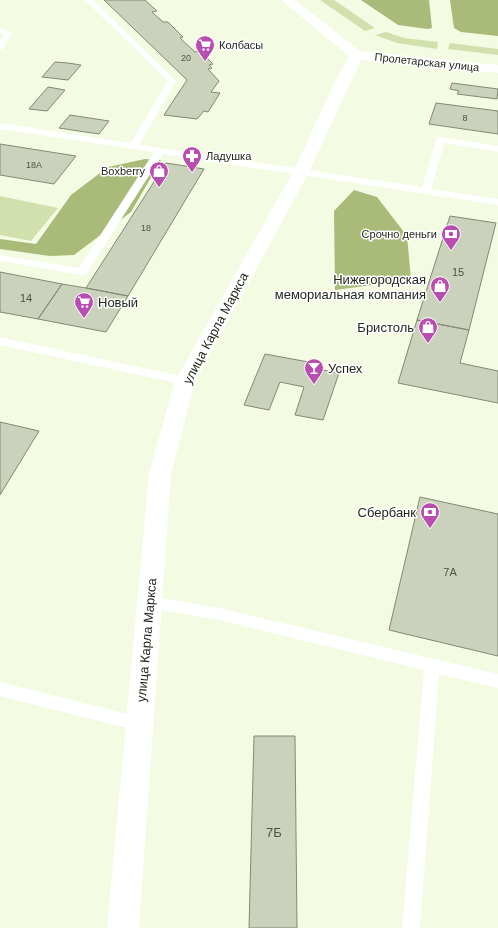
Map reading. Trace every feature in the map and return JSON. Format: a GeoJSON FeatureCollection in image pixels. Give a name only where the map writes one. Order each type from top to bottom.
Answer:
{"type":"FeatureCollection","features":[{"type":"Feature","properties":{"kind":"street"},"geometry":{"type":"LineString","coordinates":[[287,0],[356,55]]}},
{"type":"Feature","properties":{"kind":"street","name":"Пролетарская улица"},"geometry":{"type":"LineString","coordinates":[[356,55],[498,69]]}},
{"type":"Feature","properties":{"kind":"street","name":"улица Карла Маркса"},"geometry":{"type":"LineString","coordinates":[[123,928],[150,602],[154,527],[160,474],[185,381],[301,172],[341,84],[356,55]]}},
{"type":"Feature","properties":{"kind":"lane"},"geometry":{"type":"LineString","coordinates":[[89,0],[172,81],[134,146]]}},
{"type":"Feature","properties":{"kind":"lane"},"geometry":{"type":"LineString","coordinates":[[0,30],[8,33],[0,48]]}},
{"type":"Feature","properties":{"kind":"lane"},"geometry":{"type":"LineString","coordinates":[[0,126],[498,202]]}},
{"type":"Feature","properties":{"kind":"lane"},"geometry":{"type":"LineString","coordinates":[[426,190],[440,140],[498,149]]}},
{"type":"Feature","properties":{"kind":"lane"},"geometry":{"type":"LineString","coordinates":[[2,260],[82,272],[160,151]]}},
{"type":"Feature","properties":{"kind":"lane"},"geometry":{"type":"LineString","coordinates":[[0,341],[185,381]]}},
{"type":"Feature","properties":{"kind":"lane"},"geometry":{"type":"LineString","coordinates":[[150,602],[219,614],[498,682]]}},
{"type":"Feature","properties":{"kind":"lane"},"geometry":{"type":"LineString","coordinates":[[411,928],[432,666]]}},
{"type":"Feature","properties":{"kind":"lane"},"geometry":{"type":"LineString","coordinates":[[0,689],[139,724]]}},
{"type":"Feature","properties":{"kind":"green space"},"geometry":{"type":"Polygon","coordinates":[[[320,0],[334,0],[375,28],[365,31],[320,0]]]}},
{"type":"Feature","properties":{"kind":"green space"},"geometry":{"type":"Polygon","coordinates":[[[361,0],[429,0],[432,28],[428,29],[398,25],[361,0]]]}},
{"type":"Feature","properties":{"kind":"green space"},"geometry":{"type":"Polygon","coordinates":[[[450,0],[498,0],[498,36],[461,32],[454,28],[450,0]]]}},
{"type":"Feature","properties":{"kind":"green space"},"geometry":{"type":"Polygon","coordinates":[[[386,32],[404,38],[438,42],[437,49],[397,43],[375,35],[386,32]]]}},
{"type":"Feature","properties":{"kind":"green space"},"geometry":{"type":"Polygon","coordinates":[[[450,43],[498,49],[498,55],[448,49],[450,43]]]}},
{"type":"Feature","properties":{"kind":"green space"},"geometry":{"type":"Polygon","coordinates":[[[145,159],[161,160],[131,212],[74,255],[50,256],[0,249],[0,239],[36,244],[71,195],[108,167],[145,159]]]}},
{"type":"Feature","properties":{"kind":"green space"},"geometry":{"type":"Polygon","coordinates":[[[354,190],[377,197],[407,236],[411,280],[335,290],[334,211],[354,190]]]}},
{"type":"Feature","properties":{"kind":"green space"},"geometry":{"type":"Polygon","coordinates":[[[0,196],[58,208],[31,241],[0,235],[0,196]]]}},
{"type":"Feature","properties":{"kind":"building"},"geometry":{"type":"Polygon","coordinates":[[[104,0],[145,0],[157,11],[152,12],[163,22],[168,22],[183,37],[180,38],[195,52],[200,51],[213,64],[209,65],[212,68],[208,69],[219,81],[211,92],[220,93],[208,112],[204,111],[197,119],[164,115],[187,80],[104,0]]]}},
{"type":"Feature","properties":{"kind":"building"},"geometry":{"type":"Polygon","coordinates":[[[55,62],[81,65],[68,80],[42,77],[55,62]]]}},
{"type":"Feature","properties":{"kind":"building"},"geometry":{"type":"Polygon","coordinates":[[[452,83],[498,89],[497,99],[457,94],[459,91],[450,89],[452,83]]]}},
{"type":"Feature","properties":{"kind":"building"},"geometry":{"type":"Polygon","coordinates":[[[48,87],[65,90],[47,111],[29,109],[48,87]]]}},
{"type":"Feature","properties":{"kind":"building"},"geometry":{"type":"Polygon","coordinates":[[[436,103],[498,111],[498,134],[429,124],[436,103]]]}},
{"type":"Feature","properties":{"kind":"building"},"geometry":{"type":"Polygon","coordinates":[[[70,115],[109,121],[99,134],[59,128],[70,115]]]}},
{"type":"Feature","properties":{"kind":"building"},"geometry":{"type":"Polygon","coordinates":[[[0,144],[76,156],[54,184],[0,175],[0,144]]]}},
{"type":"Feature","properties":{"kind":"building"},"geometry":{"type":"Polygon","coordinates":[[[166,163],[204,169],[128,296],[86,288],[166,163]]]}},
{"type":"Feature","properties":{"kind":"building"},"geometry":{"type":"Polygon","coordinates":[[[450,216],[496,223],[469,330],[417,320],[450,216]]]}},
{"type":"Feature","properties":{"kind":"building"},"geometry":{"type":"Polygon","coordinates":[[[0,272],[62,284],[38,319],[0,312],[0,272]]]}},
{"type":"Feature","properties":{"kind":"building"},"geometry":{"type":"Polygon","coordinates":[[[62,284],[128,296],[106,332],[38,319],[62,284]]]}},
{"type":"Feature","properties":{"kind":"building"},"geometry":{"type":"Polygon","coordinates":[[[417,320],[469,330],[460,363],[498,371],[498,403],[398,383],[417,320]]]}},
{"type":"Feature","properties":{"kind":"building","name":"Успех"},"geometry":{"type":"Polygon","coordinates":[[[265,354],[314,363],[312,368],[339,373],[323,420],[295,415],[304,387],[280,382],[269,410],[244,405],[265,354]]]}},
{"type":"Feature","properties":{"kind":"building"},"geometry":{"type":"Polygon","coordinates":[[[0,422],[39,431],[0,495],[0,422]]]}},
{"type":"Feature","properties":{"kind":"building"},"geometry":{"type":"Polygon","coordinates":[[[420,497],[498,514],[498,656],[389,630],[420,497]]]}},
{"type":"Feature","properties":{"kind":"building"},"geometry":{"type":"Polygon","coordinates":[[[254,736],[295,736],[297,928],[249,928],[254,736]]]}},
{"type":"Feature","properties":{"kind":"place","name":"Колбасы"},"geometry":{"type":"Point","coordinates":[205,62]}},
{"type":"Feature","properties":{"kind":"place","name":"Ладушка"},"geometry":{"type":"Point","coordinates":[192,173]}},
{"type":"Feature","properties":{"kind":"place","name":"Boxberry"},"geometry":{"type":"Point","coordinates":[159,188]}},
{"type":"Feature","properties":{"kind":"place","name":"Срочно деньги"},"geometry":{"type":"Point","coordinates":[451,251]}},
{"type":"Feature","properties":{"kind":"place","name":"Нижегородская мемориальная компания"},"geometry":{"type":"Point","coordinates":[440,303]}},
{"type":"Feature","properties":{"kind":"place","name":"Новый"},"geometry":{"type":"Point","coordinates":[84,319]}},
{"type":"Feature","properties":{"kind":"place","name":"Бристоль"},"geometry":{"type":"Point","coordinates":[428,344]}},
{"type":"Feature","properties":{"kind":"place","name":"Успех"},"geometry":{"type":"Point","coordinates":[314,385]}},
{"type":"Feature","properties":{"kind":"place","name":"Сбербанк"},"geometry":{"type":"Point","coordinates":[430,529]}}]}
